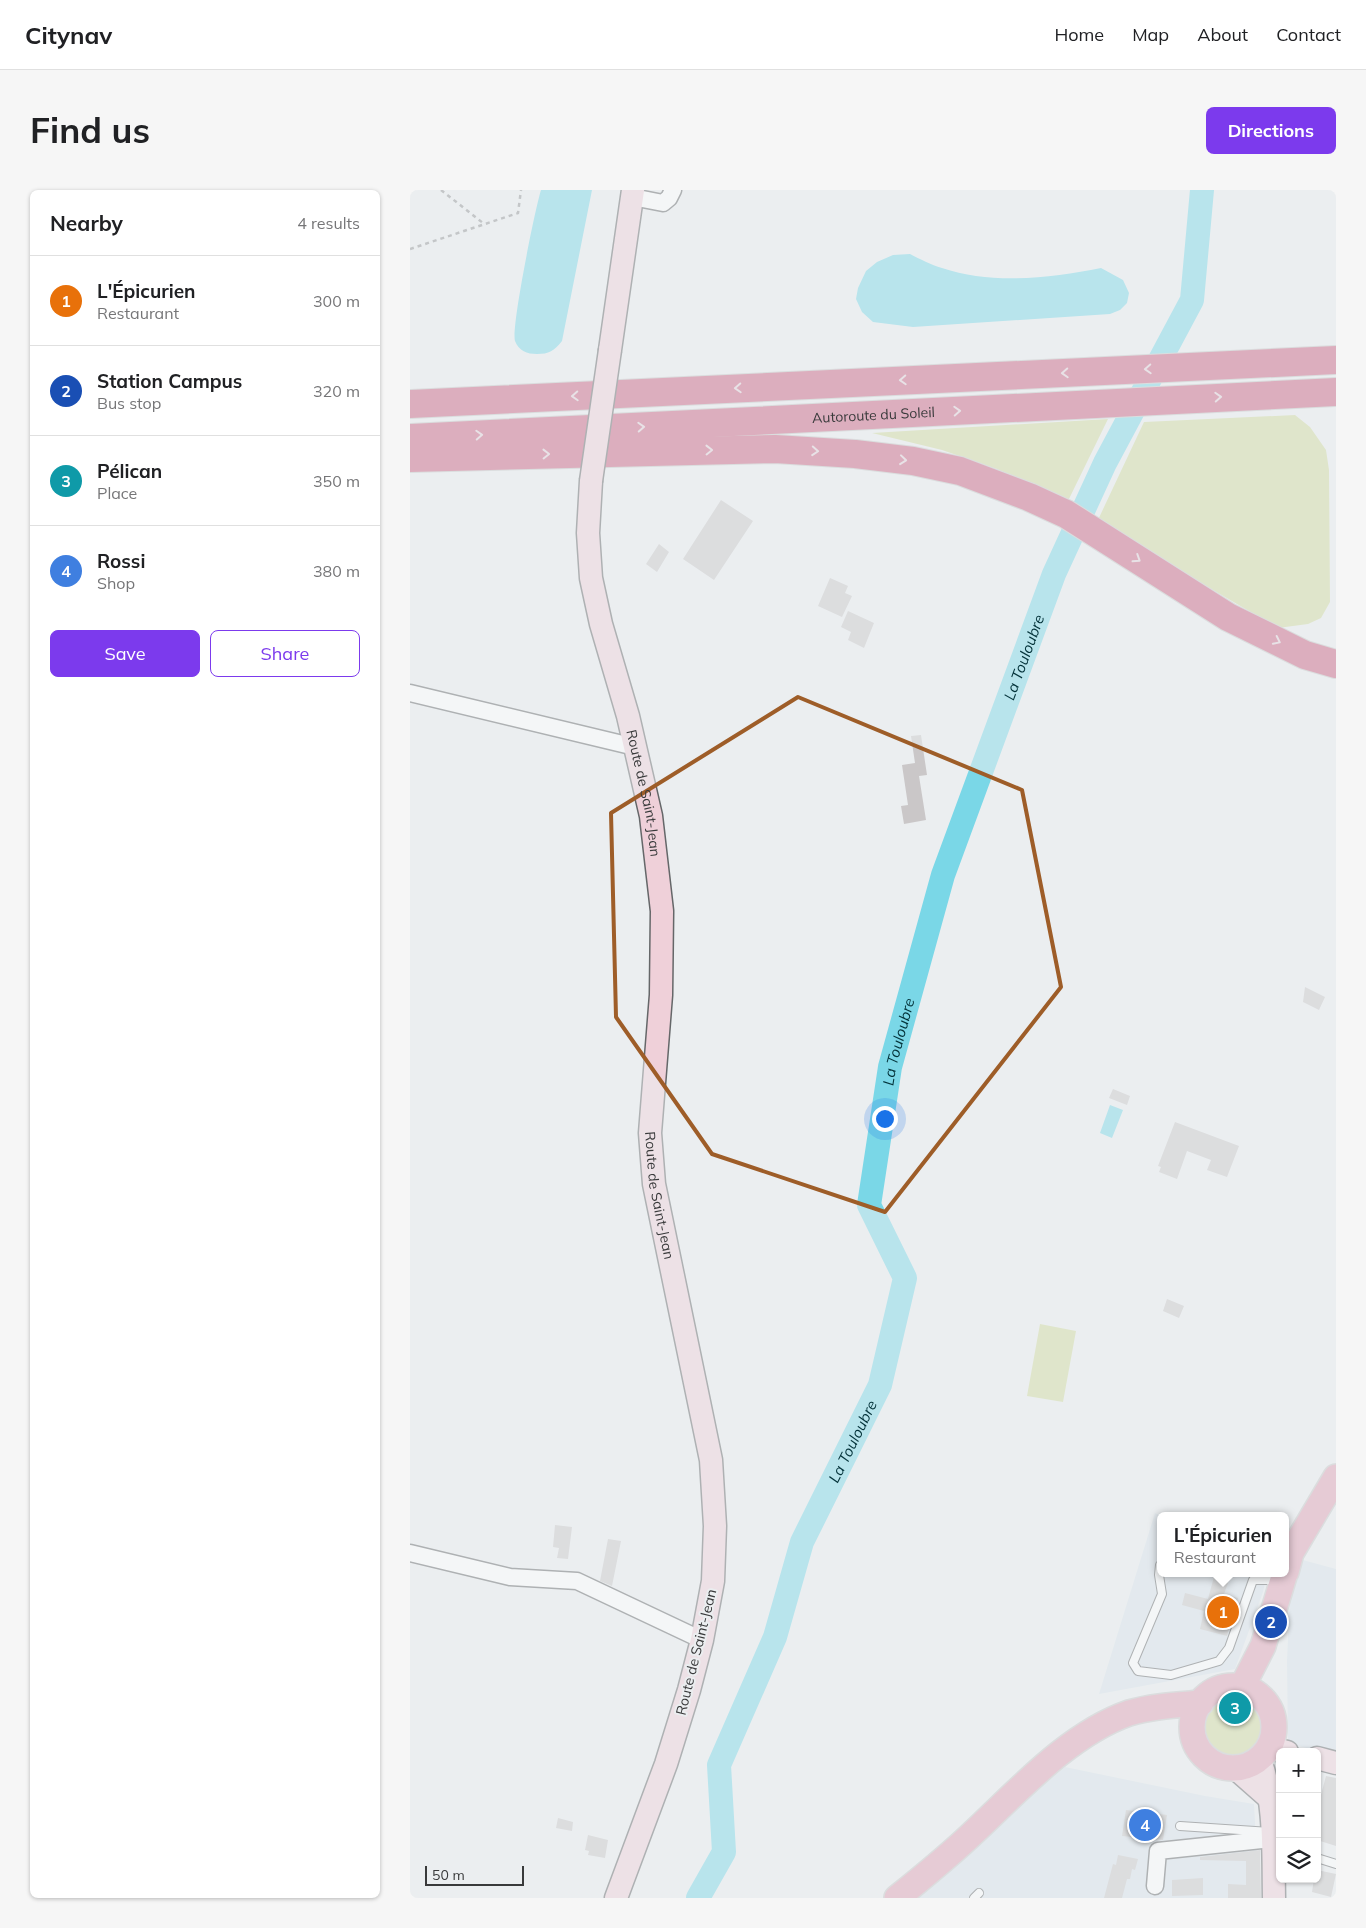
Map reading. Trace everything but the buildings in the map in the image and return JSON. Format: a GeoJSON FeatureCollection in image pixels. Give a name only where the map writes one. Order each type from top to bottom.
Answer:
{"type":"FeatureCollection","features":[{"type":"Feature","properties":{"kind":"highway"},"geometry":{"type":"LineString","coordinates":[[1182,367],[1261,352],[1336,348]]}},
{"type":"Feature","properties":{"kind":"highway"},"geometry":{"type":"LineString","coordinates":[[410,404],[1336,360]]}},
{"type":"Feature","properties":{"kind":"highway","name":"Autoroute du Soleil"},"geometry":{"type":"LineString","coordinates":[[410,438],[1336,392]]}},
{"type":"Feature","properties":{"kind":"highway"},"geometry":{"type":"LineString","coordinates":[[410,458],[775,449],[855,454],[913,461],[960,471],[1029,497],[1066,514],[1228,617],[1305,655],[1336,664]]}},
{"type":"Feature","properties":{"kind":"main road"},"geometry":{"type":"LineString","coordinates":[[1289,1560],[1291,1553],[1336,1477]]}},
{"type":"Feature","properties":{"kind":"main road"},"geometry":{"type":"LineString","coordinates":[[1252,1692],[1263,1646],[1284,1577]]}},
{"type":"Feature","properties":{"kind":"main road"},"geometry":{"type":"LineString","coordinates":[[1230,1686],[1252,1692],[1270,1708],[1274,1722],[1272,1753],[1248,1765],[1235,1768],[1222,1766],[1209,1760],[1200,1751],[1194,1738],[1197,1714],[1209,1695],[1219,1689],[1230,1686]]}},
{"type":"Feature","properties":{"kind":"main road"},"geometry":{"type":"LineString","coordinates":[[898,1898],[957,1848],[1056,1757],[1102,1724],[1130,1713],[1160,1707],[1197,1714]]}},
{"type":"Feature","properties":{"kind":"street"},"geometry":{"type":"LineString","coordinates":[[633,194],[663,203],[669,198],[673,190]]}},
{"type":"Feature","properties":{"kind":"street","name":"Route de Saint-Jean"},"geometry":{"type":"LineString","coordinates":[[616,1898],[666,1764],[702,1640],[713,1581],[715,1526],[711,1460],[654,1184],[650,1133],[662,995],[662,911],[651,816],[635,747],[601,624],[591,578],[588,533],[591,481],[633,194]]}},
{"type":"Feature","properties":{"kind":"street"},"geometry":{"type":"LineString","coordinates":[[410,694],[635,747]]}},
{"type":"Feature","properties":{"kind":"street"},"geometry":{"type":"LineString","coordinates":[[410,1554],[510,1577],[577,1581],[702,1640]]}},
{"type":"Feature","properties":{"kind":"street"},"geometry":{"type":"LineString","coordinates":[[1272,1753],[1265,1772],[1274,1840],[1274,1898]]}},
{"type":"Feature","properties":{"kind":"street"},"geometry":{"type":"LineString","coordinates":[[1321,1759],[1336,1762]]}},
{"type":"Feature","properties":{"kind":"street"},"geometry":{"type":"LineString","coordinates":[[1235,1768],[1268,1798]]}},
{"type":"Feature","properties":{"kind":"street"},"geometry":{"type":"LineString","coordinates":[[1155,1886],[1158,1851],[1274,1840]]}},
{"type":"Feature","properties":{"kind":"lane"},"geometry":{"type":"LineString","coordinates":[[1159,1577],[1162,1594],[1133,1663],[1138,1671],[1171,1675],[1219,1661],[1229,1648],[1253,1580],[1272,1577]]}},
{"type":"Feature","properties":{"kind":"lane"},"geometry":{"type":"LineString","coordinates":[[1180,1826],[1274,1840]]}},
{"type":"Feature","properties":{"kind":"lane"},"geometry":{"type":"LineString","coordinates":[[1321,1859],[1336,1864]]}},
{"type":"Feature","properties":{"kind":"path"},"geometry":{"type":"LineString","coordinates":[[441,190],[484,224]]}},
{"type":"Feature","properties":{"kind":"path"},"geometry":{"type":"LineString","coordinates":[[410,249],[518,213],[521,190]]}},
{"type":"Feature","properties":{"kind":"highlighted area"},"geometry":{"type":"Polygon","coordinates":[[[798,697],[1022,790],[1061,987],[885,1212],[712,1154],[616,1017],[611,813],[798,697]]]}},
{"type":"Feature","properties":{"kind":"shaded area"},"geometry":{"type":"Polygon","coordinates":[[[1155,1513],[1157,1514],[1157,1577],[1266,1577],[1263,1592],[1235,1669],[1099,1694],[1155,1513]]]}},
{"type":"Feature","properties":{"kind":"shaded area"},"geometry":{"type":"Polygon","coordinates":[[[1299,1559],[1336,1569],[1336,1756],[1321,1752],[1321,1748],[1306,1748],[1288,1743],[1287,1661],[1290,1594],[1299,1559]]]}},
{"type":"Feature","properties":{"kind":"shaded area"},"geometry":{"type":"Polygon","coordinates":[[[1065,1767],[1205,1796],[1254,1804],[1259,1898],[908,1898],[1065,1767]]]}},
{"type":"Feature","properties":{"kind":"green space"},"geometry":{"type":"Polygon","coordinates":[[[1295,415],[1310,427],[1326,450],[1329,470],[1330,602],[1321,618],[1308,624],[1278,628],[1097,522],[1144,422],[1295,415]]]}},
{"type":"Feature","properties":{"kind":"green space"},"geometry":{"type":"Polygon","coordinates":[[[1108,419],[1067,503],[997,469],[942,450],[872,433],[1108,419]]]}},
{"type":"Feature","properties":{"kind":"green space"},"geometry":{"type":"Polygon","coordinates":[[[1040,1324],[1076,1331],[1063,1402],[1027,1396],[1040,1324]]]}},
{"type":"Feature","properties":{"kind":"green space"},"geometry":{"type":"Polygon","coordinates":[[[1234,1696],[1251,1701],[1259,1709],[1264,1726],[1259,1743],[1251,1751],[1234,1756],[1217,1751],[1209,1743],[1204,1726],[1209,1709],[1217,1701],[1234,1696]]]}},
{"type":"Feature","properties":{"kind":"water"},"geometry":{"type":"Polygon","coordinates":[[[541,190],[592,190],[562,341],[551,351],[537,354],[521,350],[515,341],[515,332],[524,268],[541,190]]]}},
{"type":"Feature","properties":{"kind":"water"},"geometry":{"type":"Polygon","coordinates":[[[910,254],[934,265],[981,277],[1042,277],[1101,268],[1123,280],[1129,293],[1127,303],[1120,310],[1110,314],[913,327],[873,322],[862,312],[856,299],[858,288],[866,271],[877,262],[893,255],[910,254]]]}},
{"type":"Feature","properties":{"kind":"water"},"geometry":{"type":"Polygon","coordinates":[[[1110,1105],[1123,1110],[1112,1138],[1100,1133],[1110,1105]]]}},
{"type":"Feature","properties":{"kind":"waterway","name":"La Touloubre"},"geometry":{"type":"LineString","coordinates":[[698,1898],[724,1852],[719,1765],[775,1637],[802,1542],[880,1385],[905,1278],[869,1205],[890,1067],[943,875],[1054,574],[1105,463],[1192,300],[1202,190]]}},
{"type":"Feature","properties":{"kind":"place","name":"L'Épicurien"},"geometry":{"type":"Point","coordinates":[1223,1612]}},
{"type":"Feature","properties":{"kind":"place","name":"Station Campus"},"geometry":{"type":"Point","coordinates":[1271,1622]}},
{"type":"Feature","properties":{"kind":"place","name":"Pélican"},"geometry":{"type":"Point","coordinates":[1235,1708]}},
{"type":"Feature","properties":{"kind":"place","name":"Rossi"},"geometry":{"type":"Point","coordinates":[1145,1825]}}]}
